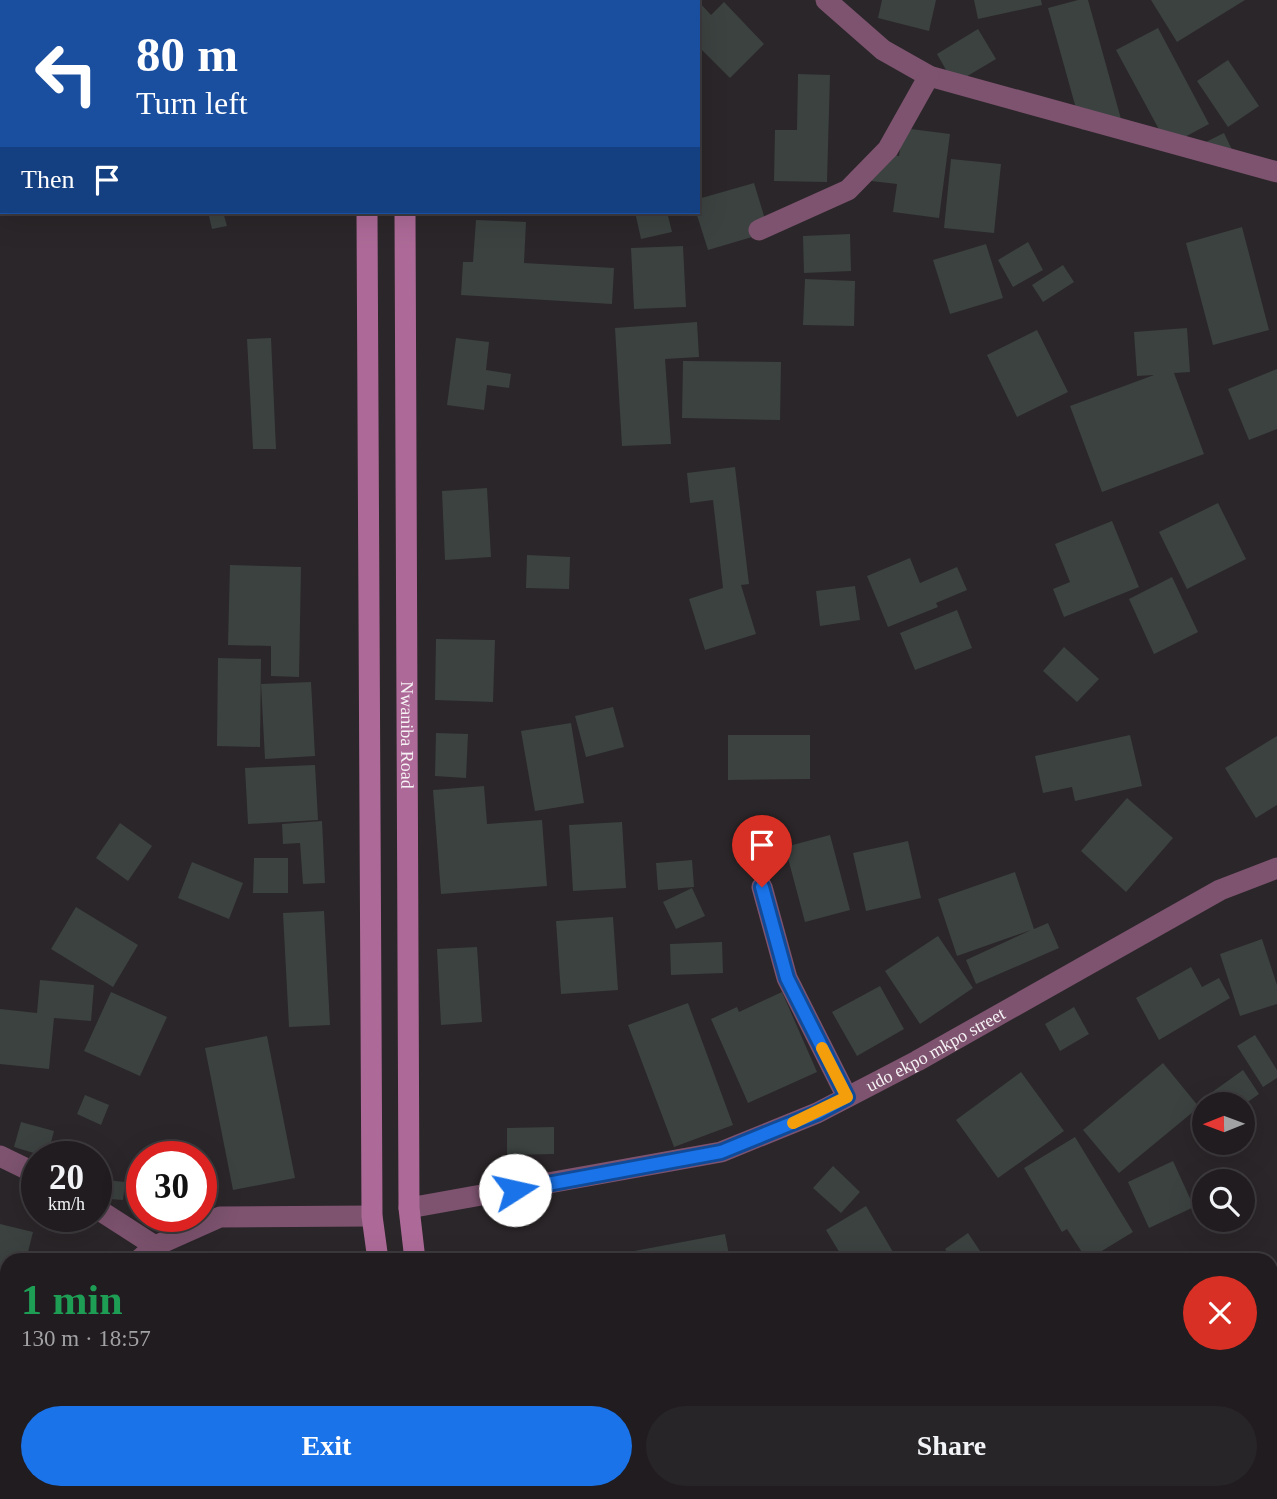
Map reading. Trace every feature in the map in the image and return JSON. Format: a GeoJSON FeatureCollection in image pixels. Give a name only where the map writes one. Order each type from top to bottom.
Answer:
{"type":"FeatureCollection","features":[{"type":"Feature","properties":{"kind":"main road"},"geometry":{"type":"LineString","coordinates":[[367,214],[372,1216],[377,1253]]}},
{"type":"Feature","properties":{"kind":"main road","name":"Nwaniba Road"},"geometry":{"type":"LineString","coordinates":[[405,214],[409,1208],[414,1253]]}},
{"type":"Feature","properties":{"kind":"street"},"geometry":{"type":"LineString","coordinates":[[826,0],[884,50],[929,76],[1277,172]]}},
{"type":"Feature","properties":{"kind":"street"},"geometry":{"type":"LineString","coordinates":[[759,230],[848,190],[888,149],[929,76]]}},
{"type":"Feature","properties":{"kind":"street","name":"udo ekpo mkpo street"},"geometry":{"type":"LineString","coordinates":[[409,1208],[721,1152],[817,1113],[917,1061],[1220,890],[1277,869]]}},
{"type":"Feature","properties":{"kind":"street"},"geometry":{"type":"LineString","coordinates":[[762,887],[787,978],[847,1097]]}},
{"type":"Feature","properties":{"kind":"street"},"geometry":{"type":"LineString","coordinates":[[0,1156],[21,1166]]}},
{"type":"Feature","properties":{"kind":"street"},"geometry":{"type":"LineString","coordinates":[[147,1253],[155,1246],[220,1217],[372,1216]]}},
{"type":"Feature","properties":{"kind":"street"},"geometry":{"type":"LineString","coordinates":[[112,1218],[155,1246]]}},
{"type":"Feature","properties":{"kind":"building"},"geometry":{"type":"Polygon","coordinates":[[[882,0],[936,0],[929,31],[878,18],[882,0]]]}},
{"type":"Feature","properties":{"kind":"building"},"geometry":{"type":"Polygon","coordinates":[[[974,0],[1041,0],[1042,5],[978,19],[974,0]]]}},
{"type":"Feature","properties":{"kind":"building"},"geometry":{"type":"Polygon","coordinates":[[[1088,0],[1121,119],[1082,130],[1048,8],[1088,0]]]}},
{"type":"Feature","properties":{"kind":"building"},"geometry":{"type":"Polygon","coordinates":[[[1151,0],[1245,0],[1177,42],[1151,0]]]}},
{"type":"Feature","properties":{"kind":"building"},"geometry":{"type":"Polygon","coordinates":[[[724,2],[764,44],[730,78],[700,48],[700,3],[711,15],[724,2]]]}},
{"type":"Feature","properties":{"kind":"building"},"geometry":{"type":"Polygon","coordinates":[[[1158,28],[1209,124],[1168,146],[1116,50],[1158,28]]]}},
{"type":"Feature","properties":{"kind":"building"},"geometry":{"type":"Polygon","coordinates":[[[978,29],[996,59],[954,84],[937,54],[978,29]]]}},
{"type":"Feature","properties":{"kind":"building"},"geometry":{"type":"Polygon","coordinates":[[[1228,60],[1259,106],[1228,127],[1197,81],[1228,60]]]}},
{"type":"Feature","properties":{"kind":"building"},"geometry":{"type":"Polygon","coordinates":[[[798,74],[830,75],[827,182],[774,181],[775,130],[797,130],[798,74]]]}},
{"type":"Feature","properties":{"kind":"building"},"geometry":{"type":"Polygon","coordinates":[[[903,128],[950,134],[939,218],[893,212],[897,184],[871,181],[875,152],[899,156],[903,128]]]}},
{"type":"Feature","properties":{"kind":"building"},"geometry":{"type":"Polygon","coordinates":[[[1224,133],[1236,158],[1218,167],[1206,142],[1224,133]]]}},
{"type":"Feature","properties":{"kind":"building"},"geometry":{"type":"Polygon","coordinates":[[[951,159],[1001,164],[994,233],[944,228],[951,159]]]}},
{"type":"Feature","properties":{"kind":"building"},"geometry":{"type":"Polygon","coordinates":[[[754,183],[769,232],[708,250],[697,214],[700,214],[700,198],[754,183]]]}},
{"type":"Feature","properties":{"kind":"building"},"geometry":{"type":"Polygon","coordinates":[[[208,214],[224,214],[227,226],[212,229],[208,214]]]}},
{"type":"Feature","properties":{"kind":"building"},"geometry":{"type":"Polygon","coordinates":[[[635,214],[668,214],[672,232],[641,239],[635,214]]]}},
{"type":"Feature","properties":{"kind":"building"},"geometry":{"type":"Polygon","coordinates":[[[476,220],[526,222],[524,263],[614,268],[612,304],[461,295],[463,262],[473,262],[476,220]]]}},
{"type":"Feature","properties":{"kind":"building"},"geometry":{"type":"Polygon","coordinates":[[[1242,227],[1269,330],[1213,345],[1186,243],[1242,227]]]}},
{"type":"Feature","properties":{"kind":"building"},"geometry":{"type":"Polygon","coordinates":[[[850,234],[851,271],[804,273],[803,236],[850,234]]]}},
{"type":"Feature","properties":{"kind":"building"},"geometry":{"type":"Polygon","coordinates":[[[1028,242],[1043,270],[1013,287],[998,260],[1028,242]]]}},
{"type":"Feature","properties":{"kind":"building"},"geometry":{"type":"Polygon","coordinates":[[[986,244],[1003,298],[950,314],[933,260],[986,244]]]}},
{"type":"Feature","properties":{"kind":"building"},"geometry":{"type":"Polygon","coordinates":[[[683,246],[686,307],[634,309],[631,248],[683,246]]]}},
{"type":"Feature","properties":{"kind":"building"},"geometry":{"type":"Polygon","coordinates":[[[1063,265],[1074,282],[1043,302],[1032,285],[1063,265]]]}},
{"type":"Feature","properties":{"kind":"building"},"geometry":{"type":"Polygon","coordinates":[[[805,279],[855,281],[854,326],[803,325],[805,279]]]}},
{"type":"Feature","properties":{"kind":"building"},"geometry":{"type":"Polygon","coordinates":[[[697,322],[699,357],[665,359],[671,444],[622,446],[615,328],[697,322]]]}},
{"type":"Feature","properties":{"kind":"building"},"geometry":{"type":"Polygon","coordinates":[[[1187,328],[1190,372],[1174,373],[1204,454],[1102,492],[1070,406],[1154,375],[1137,376],[1134,332],[1187,328]]]}},
{"type":"Feature","properties":{"kind":"building"},"geometry":{"type":"Polygon","coordinates":[[[1037,330],[1068,392],[1017,417],[987,355],[1037,330]]]}},
{"type":"Feature","properties":{"kind":"building"},"geometry":{"type":"Polygon","coordinates":[[[271,338],[276,449],[253,449],[247,339],[271,338]]]}},
{"type":"Feature","properties":{"kind":"building"},"geometry":{"type":"Polygon","coordinates":[[[456,338],[489,342],[486,370],[511,374],[509,388],[487,385],[484,410],[447,405],[456,338]]]}},
{"type":"Feature","properties":{"kind":"building"},"geometry":{"type":"Polygon","coordinates":[[[683,361],[781,362],[780,420],[682,418],[683,361]]]}},
{"type":"Feature","properties":{"kind":"building"},"geometry":{"type":"Polygon","coordinates":[[[1277,369],[1277,429],[1249,440],[1228,389],[1277,369]]]}},
{"type":"Feature","properties":{"kind":"building"},"geometry":{"type":"Polygon","coordinates":[[[735,467],[749,584],[741,585],[756,634],[705,650],[689,599],[723,588],[713,500],[690,503],[687,473],[735,467]]]}},
{"type":"Feature","properties":{"kind":"building"},"geometry":{"type":"Polygon","coordinates":[[[487,488],[491,557],[445,560],[442,491],[487,488]]]}},
{"type":"Feature","properties":{"kind":"building"},"geometry":{"type":"Polygon","coordinates":[[[1218,503],[1246,559],[1187,589],[1159,532],[1218,503]]]}},
{"type":"Feature","properties":{"kind":"building"},"geometry":{"type":"Polygon","coordinates":[[[1112,521],[1139,587],[1064,617],[1053,589],[1070,582],[1055,544],[1112,521]]]}},
{"type":"Feature","properties":{"kind":"building"},"geometry":{"type":"Polygon","coordinates":[[[527,555],[570,557],[569,589],[526,588],[527,555]]]}},
{"type":"Feature","properties":{"kind":"building"},"geometry":{"type":"Polygon","coordinates":[[[910,558],[920,583],[957,567],[967,590],[936,603],[938,607],[888,627],[867,576],[910,558]]]}},
{"type":"Feature","properties":{"kind":"building"},"geometry":{"type":"Polygon","coordinates":[[[230,565],[301,567],[299,677],[271,676],[271,646],[228,645],[230,565]]]}},
{"type":"Feature","properties":{"kind":"building"},"geometry":{"type":"Polygon","coordinates":[[[1172,577],[1198,632],[1154,654],[1129,599],[1172,577]]]}},
{"type":"Feature","properties":{"kind":"building"},"geometry":{"type":"Polygon","coordinates":[[[855,586],[860,620],[820,626],[816,591],[855,586]]]}},
{"type":"Feature","properties":{"kind":"building"},"geometry":{"type":"Polygon","coordinates":[[[957,610],[972,648],[915,670],[900,633],[957,610]]]}},
{"type":"Feature","properties":{"kind":"building"},"geometry":{"type":"Polygon","coordinates":[[[436,639],[495,640],[493,702],[435,700],[436,639]]]}},
{"type":"Feature","properties":{"kind":"building"},"geometry":{"type":"Polygon","coordinates":[[[1064,647],[1099,679],[1077,702],[1043,671],[1064,647]]]}},
{"type":"Feature","properties":{"kind":"building"},"geometry":{"type":"Polygon","coordinates":[[[218,658],[261,659],[260,747],[217,746],[218,658]]]}},
{"type":"Feature","properties":{"kind":"building"},"geometry":{"type":"Polygon","coordinates":[[[311,682],[315,756],[265,759],[261,684],[311,682]]]}},
{"type":"Feature","properties":{"kind":"building"},"geometry":{"type":"Polygon","coordinates":[[[613,707],[624,747],[586,757],[575,716],[613,707]]]}},
{"type":"Feature","properties":{"kind":"building"},"geometry":{"type":"Polygon","coordinates":[[[571,723],[584,803],[535,811],[521,731],[571,723]]]}},
{"type":"Feature","properties":{"kind":"building"},"geometry":{"type":"Polygon","coordinates":[[[436,733],[468,734],[466,778],[435,776],[436,733]]]}},
{"type":"Feature","properties":{"kind":"building"},"geometry":{"type":"Polygon","coordinates":[[[728,735],[810,735],[810,779],[728,780],[728,735]]]}},
{"type":"Feature","properties":{"kind":"building"},"geometry":{"type":"Polygon","coordinates":[[[1130,735],[1142,786],[1075,801],[1072,787],[1043,793],[1035,756],[1130,735]]]}},
{"type":"Feature","properties":{"kind":"building"},"geometry":{"type":"Polygon","coordinates":[[[1277,736],[1277,805],[1256,818],[1225,768],[1277,736]]]}},
{"type":"Feature","properties":{"kind":"building"},"geometry":{"type":"Polygon","coordinates":[[[315,765],[318,820],[248,824],[245,768],[315,765]]]}},
{"type":"Feature","properties":{"kind":"building"},"geometry":{"type":"Polygon","coordinates":[[[484,786],[487,824],[542,820],[547,886],[441,894],[433,790],[484,786]]]}},
{"type":"Feature","properties":{"kind":"building"},"geometry":{"type":"Polygon","coordinates":[[[1127,798],[1173,838],[1126,892],[1081,851],[1127,798]]]}},
{"type":"Feature","properties":{"kind":"building"},"geometry":{"type":"Polygon","coordinates":[[[322,821],[325,883],[303,884],[300,843],[283,844],[282,824],[322,821]]]}},
{"type":"Feature","properties":{"kind":"building"},"geometry":{"type":"Polygon","coordinates":[[[622,822],[626,888],[573,891],[569,825],[622,822]]]}},
{"type":"Feature","properties":{"kind":"building"},"geometry":{"type":"Polygon","coordinates":[[[120,823],[152,846],[128,881],[96,858],[120,823]]]}},
{"type":"Feature","properties":{"kind":"building"},"geometry":{"type":"Polygon","coordinates":[[[830,835],[850,910],[805,922],[785,847],[830,835]]]}},
{"type":"Feature","properties":{"kind":"building"},"geometry":{"type":"Polygon","coordinates":[[[908,841],[921,898],[866,911],[853,853],[908,841]]]}},
{"type":"Feature","properties":{"kind":"building"},"geometry":{"type":"Polygon","coordinates":[[[254,858],[288,858],[288,893],[253,893],[254,858]]]}},
{"type":"Feature","properties":{"kind":"building"},"geometry":{"type":"Polygon","coordinates":[[[692,860],[694,887],[658,890],[656,863],[692,860]]]}},
{"type":"Feature","properties":{"kind":"building"},"geometry":{"type":"Polygon","coordinates":[[[192,862],[243,883],[229,919],[178,898],[192,862]]]}},
{"type":"Feature","properties":{"kind":"building"},"geometry":{"type":"Polygon","coordinates":[[[1015,872],[1034,929],[1048,923],[1059,948],[976,984],[966,960],[1031,930],[957,956],[938,899],[1015,872]]]}},
{"type":"Feature","properties":{"kind":"building"},"geometry":{"type":"Polygon","coordinates":[[[692,888],[705,916],[676,929],[663,902],[692,888]]]}},
{"type":"Feature","properties":{"kind":"building"},"geometry":{"type":"Polygon","coordinates":[[[76,907],[138,945],[113,987],[51,949],[76,907]]]}},
{"type":"Feature","properties":{"kind":"building"},"geometry":{"type":"Polygon","coordinates":[[[324,911],[330,1025],[289,1027],[283,913],[324,911]]]}},
{"type":"Feature","properties":{"kind":"building"},"geometry":{"type":"Polygon","coordinates":[[[613,917],[618,990],[561,994],[556,921],[613,917]]]}},
{"type":"Feature","properties":{"kind":"building"},"geometry":{"type":"Polygon","coordinates":[[[938,936],[973,988],[920,1024],[885,971],[938,936]]]}},
{"type":"Feature","properties":{"kind":"building"},"geometry":{"type":"Polygon","coordinates":[[[1262,939],[1277,985],[1277,1004],[1240,1016],[1220,954],[1262,939]]]}},
{"type":"Feature","properties":{"kind":"building"},"geometry":{"type":"Polygon","coordinates":[[[722,942],[723,973],[671,975],[670,944],[722,942]]]}},
{"type":"Feature","properties":{"kind":"building"},"geometry":{"type":"Polygon","coordinates":[[[477,947],[482,1022],[441,1025],[437,949],[477,947]]]}},
{"type":"Feature","properties":{"kind":"building"},"geometry":{"type":"Polygon","coordinates":[[[1191,967],[1202,987],[1219,978],[1230,998],[1159,1040],[1136,998],[1191,967]]]}},
{"type":"Feature","properties":{"kind":"building"},"geometry":{"type":"Polygon","coordinates":[[[40,980],[94,985],[91,1021],[54,1018],[49,1069],[0,1064],[0,1009],[37,1013],[40,980]]]}},
{"type":"Feature","properties":{"kind":"building"},"geometry":{"type":"Polygon","coordinates":[[[880,986],[904,1029],[857,1056],[832,1012],[880,986]]]}},
{"type":"Feature","properties":{"kind":"building"},"geometry":{"type":"Polygon","coordinates":[[[111,992],[167,1017],[140,1076],[84,1051],[111,992]]]}},
{"type":"Feature","properties":{"kind":"building"},"geometry":{"type":"Polygon","coordinates":[[[782,992],[817,1072],[748,1103],[711,1019],[737,1007],[739,1012],[782,992]]]}},
{"type":"Feature","properties":{"kind":"building"},"geometry":{"type":"Polygon","coordinates":[[[688,1003],[733,1125],[674,1147],[628,1025],[688,1003]]]}},
{"type":"Feature","properties":{"kind":"building"},"geometry":{"type":"Polygon","coordinates":[[[1074,1007],[1089,1034],[1060,1051],[1045,1024],[1074,1007]]]}},
{"type":"Feature","properties":{"kind":"building"},"geometry":{"type":"Polygon","coordinates":[[[1255,1035],[1277,1070],[1277,1078],[1263,1087],[1237,1046],[1255,1035]]]}},
{"type":"Feature","properties":{"kind":"building"},"geometry":{"type":"Polygon","coordinates":[[[267,1036],[295,1178],[233,1190],[205,1048],[267,1036]]]}},
{"type":"Feature","properties":{"kind":"building"},"geometry":{"type":"Polygon","coordinates":[[[1163,1063],[1192,1098],[1192,1113],[1119,1173],[1083,1130],[1163,1063]]]}},
{"type":"Feature","properties":{"kind":"building"},"geometry":{"type":"Polygon","coordinates":[[[1243,1070],[1259,1094],[1255,1097],[1255,1092],[1212,1092],[1243,1070]]]}},
{"type":"Feature","properties":{"kind":"building"},"geometry":{"type":"Polygon","coordinates":[[[1021,1072],[1064,1131],[998,1178],[956,1120],[1021,1072]]]}},
{"type":"Feature","properties":{"kind":"building"},"geometry":{"type":"Polygon","coordinates":[[[85,1095],[109,1105],[101,1125],[77,1114],[85,1095]]]}},
{"type":"Feature","properties":{"kind":"building"},"geometry":{"type":"Polygon","coordinates":[[[21,1122],[54,1131],[51,1141],[21,1141],[21,1149],[14,1147],[21,1122]]]}},
{"type":"Feature","properties":{"kind":"building"},"geometry":{"type":"Polygon","coordinates":[[[554,1127],[554,1154],[507,1155],[507,1128],[554,1127]]]}},
{"type":"Feature","properties":{"kind":"building"},"geometry":{"type":"Polygon","coordinates":[[[1075,1137],[1133,1232],[1098,1253],[1082,1253],[1067,1229],[1062,1232],[1024,1168],[1075,1137]]]}},
{"type":"Feature","properties":{"kind":"building"},"geometry":{"type":"Polygon","coordinates":[[[1173,1161],[1192,1208],[1149,1228],[1128,1182],[1173,1161]]]}},
{"type":"Feature","properties":{"kind":"building"},"geometry":{"type":"Polygon","coordinates":[[[833,1166],[860,1192],[841,1213],[813,1188],[833,1166]]]}},
{"type":"Feature","properties":{"kind":"building"},"geometry":{"type":"Polygon","coordinates":[[[112,1181],[125,1182],[123,1200],[112,1199],[112,1181]]]}},
{"type":"Feature","properties":{"kind":"building"},"geometry":{"type":"Polygon","coordinates":[[[866,1206],[893,1252],[840,1253],[826,1230],[866,1206]]]}},
{"type":"Feature","properties":{"kind":"building"},"geometry":{"type":"Polygon","coordinates":[[[0,1224],[21,1229],[21,1232],[33,1232],[28,1253],[0,1253],[0,1224]]]}},
{"type":"Feature","properties":{"kind":"building"},"geometry":{"type":"Polygon","coordinates":[[[968,1233],[981,1253],[948,1253],[945,1249],[968,1233]]]}},
{"type":"Feature","properties":{"kind":"building"},"geometry":{"type":"Polygon","coordinates":[[[725,1234],[729,1253],[629,1253],[725,1234]]]}},
{"type":"Feature","properties":{"kind":"slow traffic"},"geometry":{"type":"LineString","coordinates":[[793,1123],[847,1097],[822,1048]]}},
{"type":"Feature","properties":{"kind":"route"},"geometry":{"type":"LineString","coordinates":[[515,1190],[721,1152],[817,1113],[847,1097],[787,978],[762,887]]}}]}
